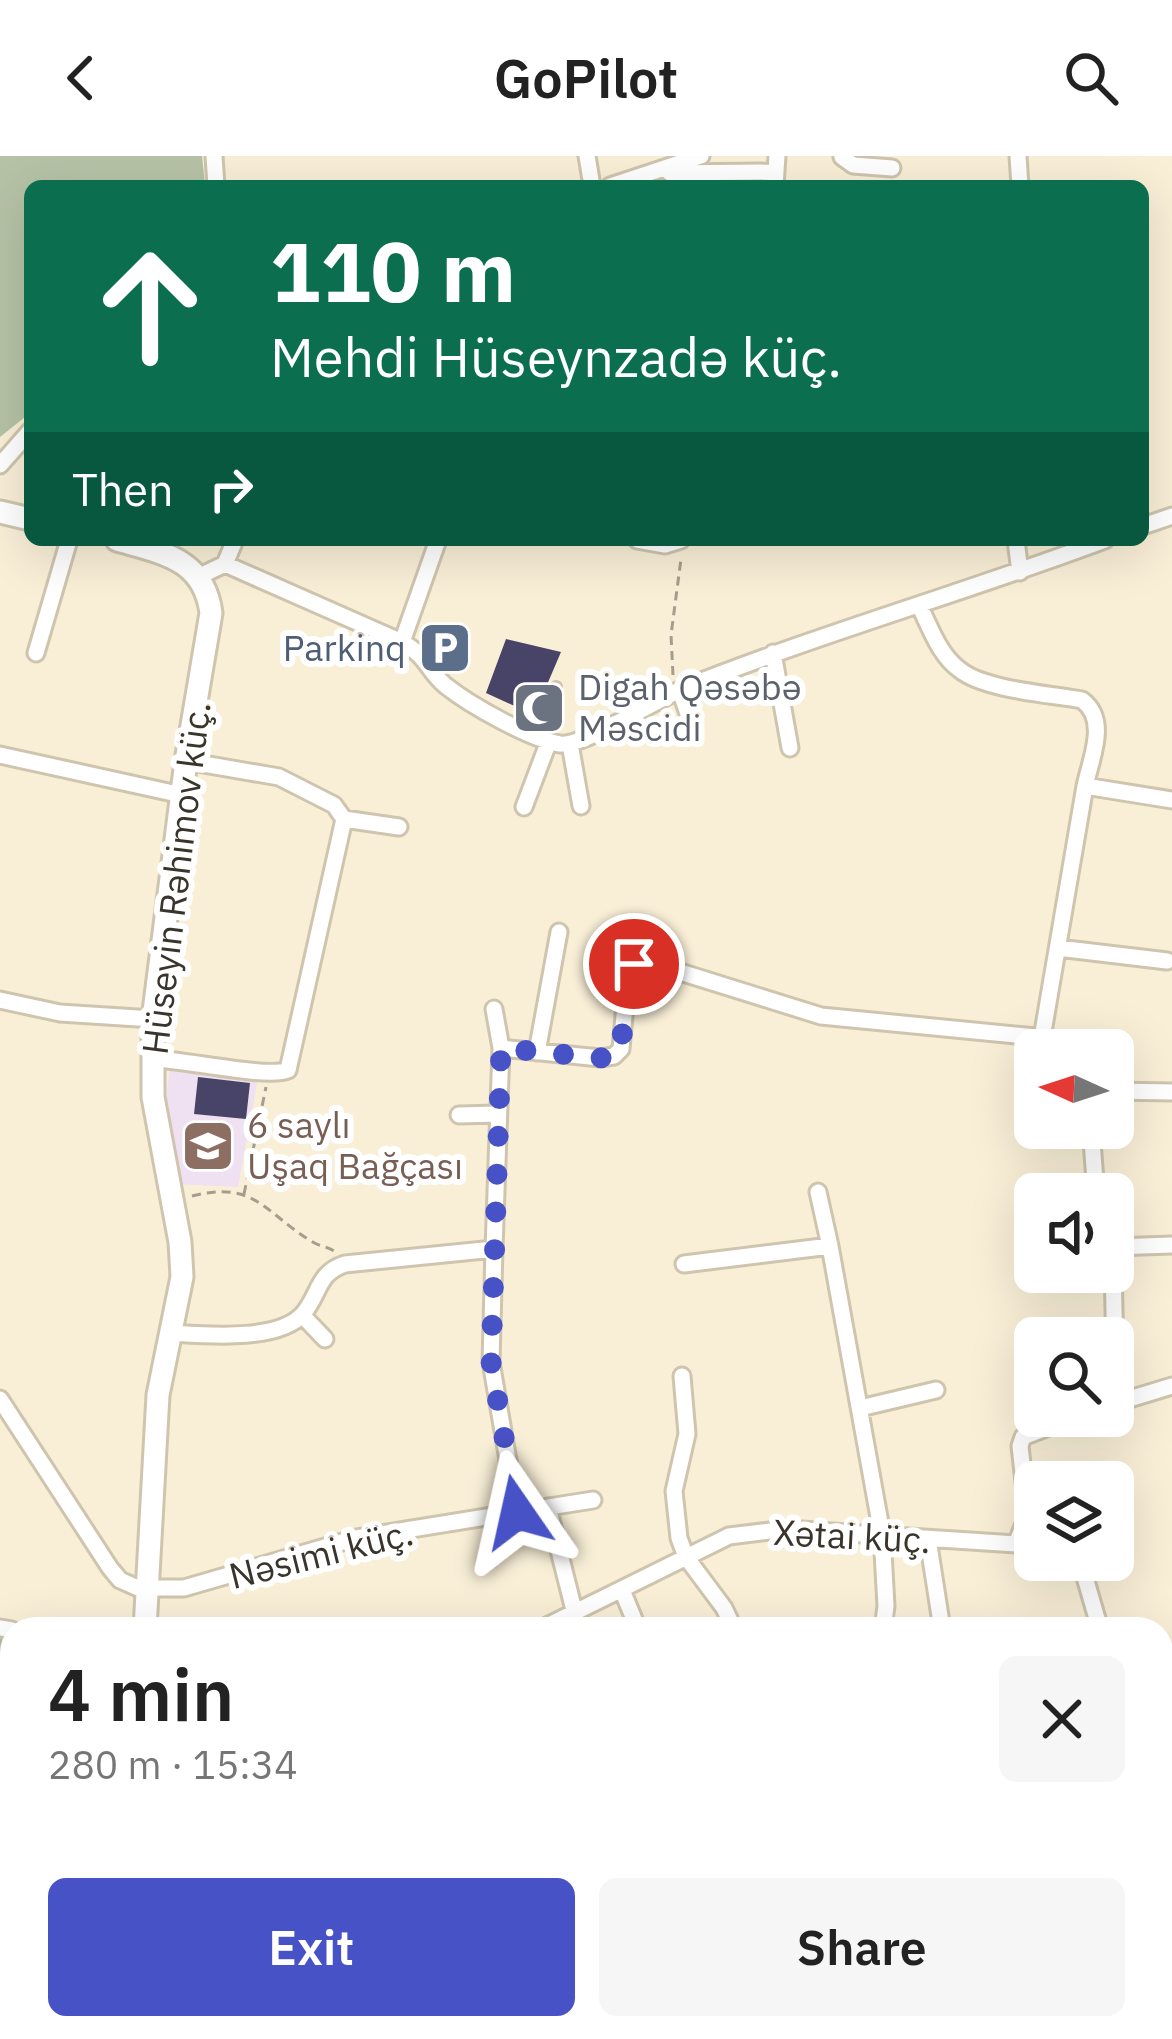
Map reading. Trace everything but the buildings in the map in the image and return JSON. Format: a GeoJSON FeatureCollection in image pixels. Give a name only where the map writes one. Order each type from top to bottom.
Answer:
{"type":"FeatureCollection","features":[{"type":"Feature","properties":{"kind":"main road"},"geometry":{"type":"LineString","coordinates":[[135,546],[175,559],[200,576]]}},
{"type":"Feature","properties":{"kind":"main road","name":"Hüseyin Rəhimov küç."},"geometry":{"type":"LineString","coordinates":[[146,1617],[154,1438],[182,1277],[180,1241],[158,1140],[153,1019],[186,761],[212,613],[200,576]]}},
{"type":"Feature","properties":{"kind":"street"},"geometry":{"type":"LineString","coordinates":[[214,157],[226,156]]}},
{"type":"Feature","properties":{"kind":"street"},"geometry":{"type":"LineString","coordinates":[[636,180],[700,156]]}},
{"type":"Feature","properties":{"kind":"street"},"geometry":{"type":"LineString","coordinates":[[831,156],[846,157],[853,165],[892,168]]}},
{"type":"Feature","properties":{"kind":"street"},"geometry":{"type":"LineString","coordinates":[[666,169],[670,173],[776,171]]}},
{"type":"Feature","properties":{"kind":"street"},"geometry":{"type":"LineString","coordinates":[[0,465],[24,438]]}},
{"type":"Feature","properties":{"kind":"street"},"geometry":{"type":"LineString","coordinates":[[36,653],[67,546]]}},
{"type":"Feature","properties":{"kind":"street"},"geometry":{"type":"LineString","coordinates":[[200,576],[225,564],[232,546]]}},
{"type":"Feature","properties":{"kind":"street"},"geometry":{"type":"LineString","coordinates":[[402,642],[436,546]]}},
{"type":"Feature","properties":{"kind":"street"},"geometry":{"type":"LineString","coordinates":[[1017,546],[1020,572]]}},
{"type":"Feature","properties":{"kind":"street"},"geometry":{"type":"LineString","coordinates":[[225,564],[402,642],[423,654],[435,674],[458,694],[542,738],[570,744],[676,691],[773,653],[1090,546]]}},
{"type":"Feature","properties":{"kind":"street"},"geometry":{"type":"LineString","coordinates":[[919,605],[942,651],[958,669],[975,679],[1082,700],[1093,708],[1098,723],[1044,1029]]}},
{"type":"Feature","properties":{"kind":"street"},"geometry":{"type":"LineString","coordinates":[[773,653],[790,748]]}},
{"type":"Feature","properties":{"kind":"street"},"geometry":{"type":"LineString","coordinates":[[524,807],[542,738]]}},
{"type":"Feature","properties":{"kind":"street"},"geometry":{"type":"LineString","coordinates":[[570,744],[581,806]]}},
{"type":"Feature","properties":{"kind":"street"},"geometry":{"type":"LineString","coordinates":[[0,755],[182,795]]}},
{"type":"Feature","properties":{"kind":"street"},"geometry":{"type":"LineString","coordinates":[[186,761],[279,778],[334,805],[344,819],[399,827]]}},
{"type":"Feature","properties":{"kind":"street"},"geometry":{"type":"LineString","coordinates":[[1085,786],[1172,800]]}},
{"type":"Feature","properties":{"kind":"street"},"geometry":{"type":"LineString","coordinates":[[152,1059],[270,1073],[288,1070],[344,819]]}},
{"type":"Feature","properties":{"kind":"street"},"geometry":{"type":"LineString","coordinates":[[537,1052],[559,932]]}},
{"type":"Feature","properties":{"kind":"street"},"geometry":{"type":"LineString","coordinates":[[1058,948],[1167,962]]}},
{"type":"Feature","properties":{"kind":"street"},"geometry":{"type":"LineString","coordinates":[[501,1048],[614,1056],[621,1048],[628,972],[634,964],[648,962],[821,1016],[1014,1035]]}},
{"type":"Feature","properties":{"kind":"street"},"geometry":{"type":"LineString","coordinates":[[0,1000],[60,1012],[153,1019]]}},
{"type":"Feature","properties":{"kind":"street"},"geometry":{"type":"LineString","coordinates":[[494,1009],[501,1048],[491,1362],[517,1512]]}},
{"type":"Feature","properties":{"kind":"street"},"geometry":{"type":"LineString","coordinates":[[1134,1091],[1172,1092]]}},
{"type":"Feature","properties":{"kind":"street"},"geometry":{"type":"LineString","coordinates":[[458,1115],[498,1114]]}},
{"type":"Feature","properties":{"kind":"street"},"geometry":{"type":"LineString","coordinates":[[818,1192],[883,1534],[885,1617]]}},
{"type":"Feature","properties":{"kind":"street"},"geometry":{"type":"LineString","coordinates":[[1134,1246],[1172,1245]]}},
{"type":"Feature","properties":{"kind":"street"},"geometry":{"type":"LineString","coordinates":[[684,1264],[830,1246]]}},
{"type":"Feature","properties":{"kind":"street"},"geometry":{"type":"LineString","coordinates":[[170,1333],[242,1334],[291,1324],[302,1315],[323,1275],[345,1264],[494,1249]]}},
{"type":"Feature","properties":{"kind":"street"},"geometry":{"type":"LineString","coordinates":[[302,1315],[326,1339]]}},
{"type":"Feature","properties":{"kind":"street"},"geometry":{"type":"LineString","coordinates":[[682,1376],[687,1434],[674,1491],[679,1538],[686,1557],[728,1617]]}},
{"type":"Feature","properties":{"kind":"street"},"geometry":{"type":"LineString","coordinates":[[1134,1398],[1172,1386]]}},
{"type":"Feature","properties":{"kind":"street"},"geometry":{"type":"LineString","coordinates":[[860,1408],[936,1390]]}},
{"type":"Feature","properties":{"kind":"street"},"geometry":{"type":"LineString","coordinates":[[0,1399],[110,1568],[128,1586],[148,1590]]}},
{"type":"Feature","properties":{"kind":"street","name":"Nəsimi küç."},"geometry":{"type":"LineString","coordinates":[[148,1590],[225,1579],[356,1538],[593,1500]]}},
{"type":"Feature","properties":{"kind":"street"},"geometry":{"type":"LineString","coordinates":[[548,1507],[575,1614]]}},
{"type":"Feature","properties":{"kind":"street","name":"Xətai küç."},"geometry":{"type":"LineString","coordinates":[[568,1617],[729,1536],[755,1531],[1014,1544]]}},
{"type":"Feature","properties":{"kind":"street"},"geometry":{"type":"LineString","coordinates":[[928,1539],[940,1617]]}},
{"type":"Feature","properties":{"kind":"street"},"geometry":{"type":"LineString","coordinates":[[1086,1581],[1097,1617]]}},
{"type":"Feature","properties":{"kind":"street"},"geometry":{"type":"LineString","coordinates":[[622,1591],[633,1617]]}},
{"type":"Feature","properties":{"kind":"lane"},"geometry":{"type":"LineString","coordinates":[[542,738],[556,687]]}},
{"type":"Feature","properties":{"kind":"lane"},"geometry":{"type":"LineString","coordinates":[[676,691],[688,724]]}},
{"type":"Feature","properties":{"kind":"path"},"geometry":{"type":"LineString","coordinates":[[676,691],[671,634],[681,561]]}},
{"type":"Feature","properties":{"kind":"path"},"geometry":{"type":"LineString","coordinates":[[244,1194],[254,1129],[270,1073]]}},
{"type":"Feature","properties":{"kind":"path"},"geometry":{"type":"LineString","coordinates":[[170,1202],[201,1194],[257,1198],[316,1244],[330,1247],[345,1264]]}},
{"type":"Feature","properties":{"kind":"shaded area","name":"6 saylı Uşaq Bağçası"},"geometry":{"type":"Polygon","coordinates":[[[170,1066],[258,1078],[238,1187],[176,1184],[165,1107],[170,1066]]]}},
{"type":"Feature","properties":{"kind":"green space"},"geometry":{"type":"Polygon","coordinates":[[[0,156],[202,156],[205,180],[24,180],[24,418],[0,437],[0,156]]]}},
{"type":"Feature","properties":{"kind":"place","name":"Parkinq"},"geometry":{"type":"Point","coordinates":[445,648]}},
{"type":"Feature","properties":{"kind":"place","name":"Digah Qəsəbə Məscidi"},"geometry":{"type":"Point","coordinates":[539,708]}},
{"type":"Feature","properties":{"kind":"place","name":"6 saylı Uşaq Bağçası"},"geometry":{"type":"Point","coordinates":[208,1146]}},
{"type":"Feature","properties":{"kind":"route"},"geometry":{"type":"LineString","coordinates":[[517,1512],[491,1362],[501,1048],[614,1056],[621,1048],[628,972],[634,964]]}}]}
